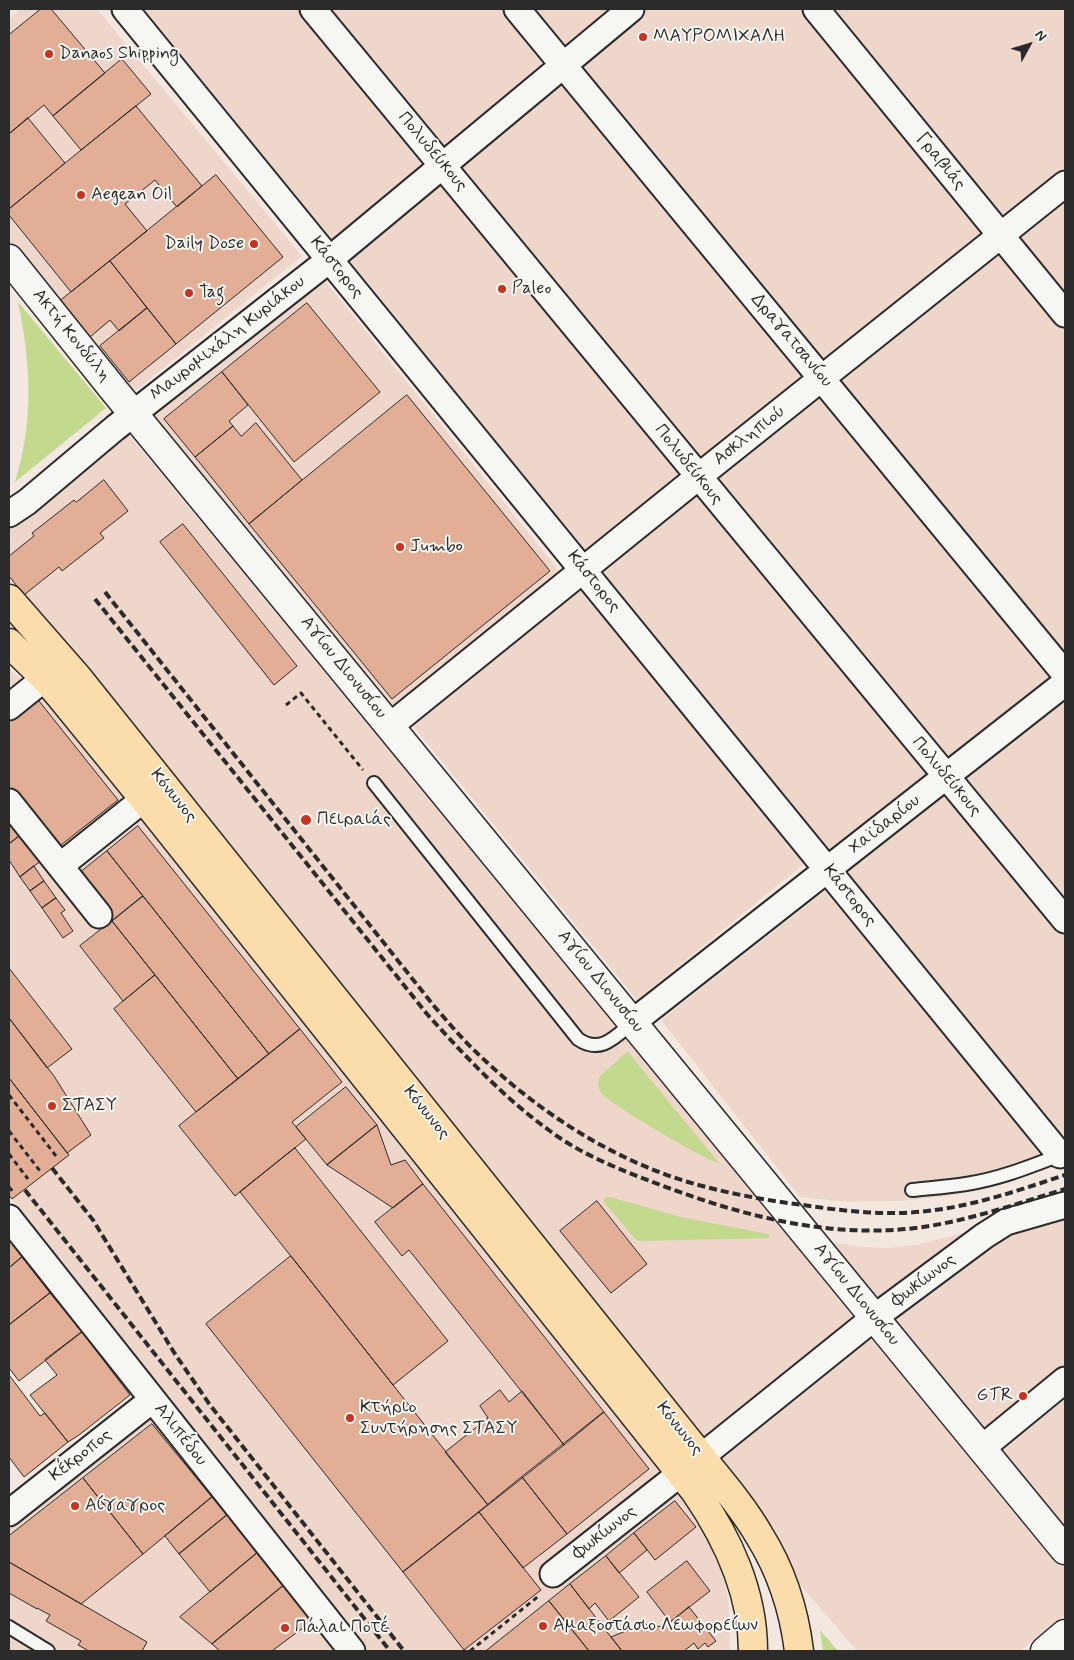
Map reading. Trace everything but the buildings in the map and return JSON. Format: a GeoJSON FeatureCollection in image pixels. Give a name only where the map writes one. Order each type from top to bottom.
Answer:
{"type":"FeatureCollection","features":[{"type":"Feature","properties":{"kind":"main road","name":"Ακτή Κονδύλη"},"geometry":{"type":"LineString","coordinates":[[9,259],[134,413]]}},
{"type":"Feature","properties":{"kind":"main road","name":"Αγίου Διονυσίου"},"geometry":{"type":"LineString","coordinates":[[134,413],[1065,1550]]}},
{"type":"Feature","properties":{"kind":"main road","name":"Κόνωνος"},"geometry":{"type":"LineString","coordinates":[[9,599],[78,678],[691,1465],[714,1519],[731,1552],[747,1600],[753,1651]]}},
{"type":"Feature","properties":{"kind":"main road","name":"Κόνωνος"},"geometry":{"type":"LineString","coordinates":[[9,642],[45,678],[691,1465],[748,1518],[771,1556],[779,1574],[790,1606],[799,1651]]}},
{"type":"Feature","properties":{"kind":"main road"},"geometry":{"type":"LineString","coordinates":[[1045,1651],[1065,1634]]}},
{"type":"Feature","properties":{"kind":"street","name":"Κάστορος"},"geometry":{"type":"LineString","coordinates":[[125,9],[827,870],[1063,1154]]}},
{"type":"Feature","properties":{"kind":"street","name":"Πολυδεύκους"},"geometry":{"type":"LineString","coordinates":[[313,9],[1065,920]]}},
{"type":"Feature","properties":{"kind":"street","name":"Δραγατσανίου"},"geometry":{"type":"LineString","coordinates":[[517,9],[1065,674]]}},
{"type":"Feature","properties":{"kind":"street","name":"Μαυρομιχάλη Κυριάκου"},"geometry":{"type":"LineString","coordinates":[[9,514],[27,502],[134,413],[330,260],[631,9]]}},
{"type":"Feature","properties":{"kind":"street","name":"Γραβιάς"},"geometry":{"type":"LineString","coordinates":[[816,9],[1065,314]]}},
{"type":"Feature","properties":{"kind":"street","name":"Ασκληπιού"},"geometry":{"type":"LineString","coordinates":[[390,726],[1065,184]]}},
{"type":"Feature","properties":{"kind":"street"},"geometry":{"type":"LineString","coordinates":[[9,707],[45,678]]}},
{"type":"Feature","properties":{"kind":"street","name":"Χαϊδαρίου"},"geometry":{"type":"LineString","coordinates":[[633,1022],[1065,683]]}},
{"type":"Feature","properties":{"kind":"street"},"geometry":{"type":"LineString","coordinates":[[60,866],[144,799]]}},
{"type":"Feature","properties":{"kind":"street"},"geometry":{"type":"LineString","coordinates":[[9,802],[99,914]]}},
{"type":"Feature","properties":{"kind":"street","name":"Φωκίωνος"},"geometry":{"type":"LineString","coordinates":[[548,1583],[875,1317],[984,1236],[1006,1222],[1065,1205]]}},
{"type":"Feature","properties":{"kind":"street","name":"Αλιπέδου"},"geometry":{"type":"LineString","coordinates":[[9,1218],[352,1651]]}},
{"type":"Feature","properties":{"kind":"street"},"geometry":{"type":"LineString","coordinates":[[982,1448],[1065,1380]]}},
{"type":"Feature","properties":{"kind":"street","name":"Κέκροπος"},"geometry":{"type":"LineString","coordinates":[[13,1500],[152,1400]]}},
{"type":"Feature","properties":{"kind":"lane"},"geometry":{"type":"LineString","coordinates":[[374,783],[578,1039],[593,1046],[602,1044],[613,1039],[633,1022]]}},
{"type":"Feature","properties":{"kind":"lane"},"geometry":{"type":"LineString","coordinates":[[912,1190],[982,1181],[1010,1174],[1063,1154]]}},
{"type":"Feature","properties":{"kind":"lane"},"geometry":{"type":"LineString","coordinates":[[9,1627],[48,1651]]}},
{"type":"Feature","properties":{"kind":"path"},"geometry":{"type":"LineString","coordinates":[[286,706],[302,693],[374,783]]}},
{"type":"Feature","properties":{"kind":"path"},"geometry":{"type":"LineString","coordinates":[[9,1095],[56,1156]]}},
{"type":"Feature","properties":{"kind":"path"},"geometry":{"type":"LineString","coordinates":[[9,1131],[40,1171]]}},
{"type":"Feature","properties":{"kind":"path"},"geometry":{"type":"LineString","coordinates":[[9,1154],[28,1179]]}},
{"type":"Feature","properties":{"kind":"path"},"geometry":{"type":"LineString","coordinates":[[9,1187],[14,1194]]}},
{"type":"Feature","properties":{"kind":"path"},"geometry":{"type":"LineString","coordinates":[[470,1651],[548,1583]]}},
{"type":"Feature","properties":{"kind":"shaded area"},"geometry":{"type":"Polygon","coordinates":[[[21,9],[97,9],[302,256],[130,395],[9,247],[9,19],[21,9]]]}},
{"type":"Feature","properties":{"kind":"shaded area"},"geometry":{"type":"Polygon","coordinates":[[[144,9],[1065,9],[1065,1139],[144,9]]]}},
{"type":"Feature","properties":{"kind":"shaded area"},"geometry":{"type":"Polygon","coordinates":[[[322,277],[561,573],[390,712],[151,416],[322,277]]]}},
{"type":"Feature","properties":{"kind":"shaded area"},"geometry":{"type":"Polygon","coordinates":[[[123,435],[129,436],[134,441],[362,717],[376,731],[859,1318],[702,1442],[9,591],[9,523],[123,435]]]}},
{"type":"Feature","properties":{"kind":"shaded area"},"geometry":{"type":"Polygon","coordinates":[[[581,589],[805,863],[637,1000],[413,726],[581,589]]]}},
{"type":"Feature","properties":{"kind":"shaded area"},"geometry":{"type":"Polygon","coordinates":[[[9,668],[35,695],[41,691],[679,1491],[709,1538],[725,1582],[729,1605],[730,1651],[364,1651],[9,1195],[9,668]]]}},
{"type":"Feature","properties":{"kind":"shaded area"},"geometry":{"type":"Polygon","coordinates":[[[825,891],[1055,1167],[995,1186],[950,1196],[901,1201],[848,1202],[800,1197],[661,1020],[825,891]]]}},
{"type":"Feature","properties":{"kind":"shaded area"},"geometry":{"type":"Polygon","coordinates":[[[1065,1216],[1065,1615],[1020,1651],[857,1651],[791,1574],[715,1457],[1001,1234],[1065,1216]]]}},
{"type":"Feature","properties":{"kind":"shaded area"},"geometry":{"type":"Polygon","coordinates":[[[968,1232],[881,1301],[832,1242],[862,1247],[887,1248],[915,1245],[968,1232]]]}},
{"type":"Feature","properties":{"kind":"shaded area"},"geometry":{"type":"Polygon","coordinates":[[[152,1414],[344,1651],[9,1651],[9,1525],[152,1414]]]}},
{"type":"Feature","properties":{"kind":"green space"},"geometry":{"type":"Polygon","coordinates":[[[18,302],[106,408],[15,482],[21,459],[28,414],[28,370],[18,302]]]}},
{"type":"Feature","properties":{"kind":"green space"},"geometry":{"type":"Polygon","coordinates":[[[628,1051],[719,1163],[659,1132],[602,1094],[598,1085],[600,1076],[628,1051]]]}},
{"type":"Feature","properties":{"kind":"green space"},"geometry":{"type":"Polygon","coordinates":[[[610,1197],[681,1217],[768,1234],[770,1236],[769,1238],[637,1241],[603,1201],[605,1198],[610,1197]]]}},
{"type":"Feature","properties":{"kind":"green space"},"geometry":{"type":"Polygon","coordinates":[[[820,1630],[838,1651],[823,1651],[820,1630]]]}},
{"type":"Feature","properties":{"kind":"railway"},"geometry":{"type":"LineString","coordinates":[[105,592],[434,1006],[471,1048],[500,1074],[549,1113],[575,1130],[630,1160],[688,1182],[716,1190],[759,1198],[849,1211],[896,1213],[945,1209],[997,1197],[1065,1175]]}},
{"type":"Feature","properties":{"kind":"railway"},"geometry":{"type":"LineString","coordinates":[[95,599],[427,1014],[470,1061],[501,1091],[562,1140],[588,1155],[690,1196],[755,1215],[821,1228],[889,1230],[923,1227],[977,1216],[1065,1189]]}},
{"type":"Feature","properties":{"kind":"railway"},"geometry":{"type":"LineString","coordinates":[[52,1168],[93,1220],[175,1354],[210,1405],[404,1651]]}},
{"type":"Feature","properties":{"kind":"railway"},"geometry":{"type":"LineString","coordinates":[[25,1190],[390,1651]]}},
{"type":"Feature","properties":{"kind":"place","name":"ΜΑΥΡΟΜΙΧΑΛΗ"},"geometry":{"type":"Point","coordinates":[643,37]}},
{"type":"Feature","properties":{"kind":"place","name":"Danaos Shipping"},"geometry":{"type":"Point","coordinates":[49,54]}},
{"type":"Feature","properties":{"kind":"place","name":"Aegean Oil"},"geometry":{"type":"Point","coordinates":[81,195]}},
{"type":"Feature","properties":{"kind":"place","name":"Daily Dose"},"geometry":{"type":"Point","coordinates":[254,244]}},
{"type":"Feature","properties":{"kind":"place","name":"Paleo"},"geometry":{"type":"Point","coordinates":[502,289]}},
{"type":"Feature","properties":{"kind":"place","name":"Tag"},"geometry":{"type":"Point","coordinates":[189,293]}},
{"type":"Feature","properties":{"kind":"place","name":"Jumbo"},"geometry":{"type":"Point","coordinates":[400,547]}},
{"type":"Feature","properties":{"kind":"place","name":"Πειραιάς"},"geometry":{"type":"Point","coordinates":[306,820]}},
{"type":"Feature","properties":{"kind":"place","name":"ΣΤΑΣΥ"},"geometry":{"type":"Point","coordinates":[52,1106]}},
{"type":"Feature","properties":{"kind":"place","name":"GTR"},"geometry":{"type":"Point","coordinates":[1023,1396]}},
{"type":"Feature","properties":{"kind":"place","name":"Κτήριο Συντήρησης ΣΤΑΣΥ"},"geometry":{"type":"Point","coordinates":[350,1418]}},
{"type":"Feature","properties":{"kind":"place","name":"Αίγαγρος"},"geometry":{"type":"Point","coordinates":[75,1506]}},
{"type":"Feature","properties":{"kind":"place","name":"Αμαξοστάσιο Λεωφορείων"},"geometry":{"type":"Point","coordinates":[543,1626]}},
{"type":"Feature","properties":{"kind":"place","name":"Πάλαι Ποτέ"},"geometry":{"type":"Point","coordinates":[285,1628]}}]}
